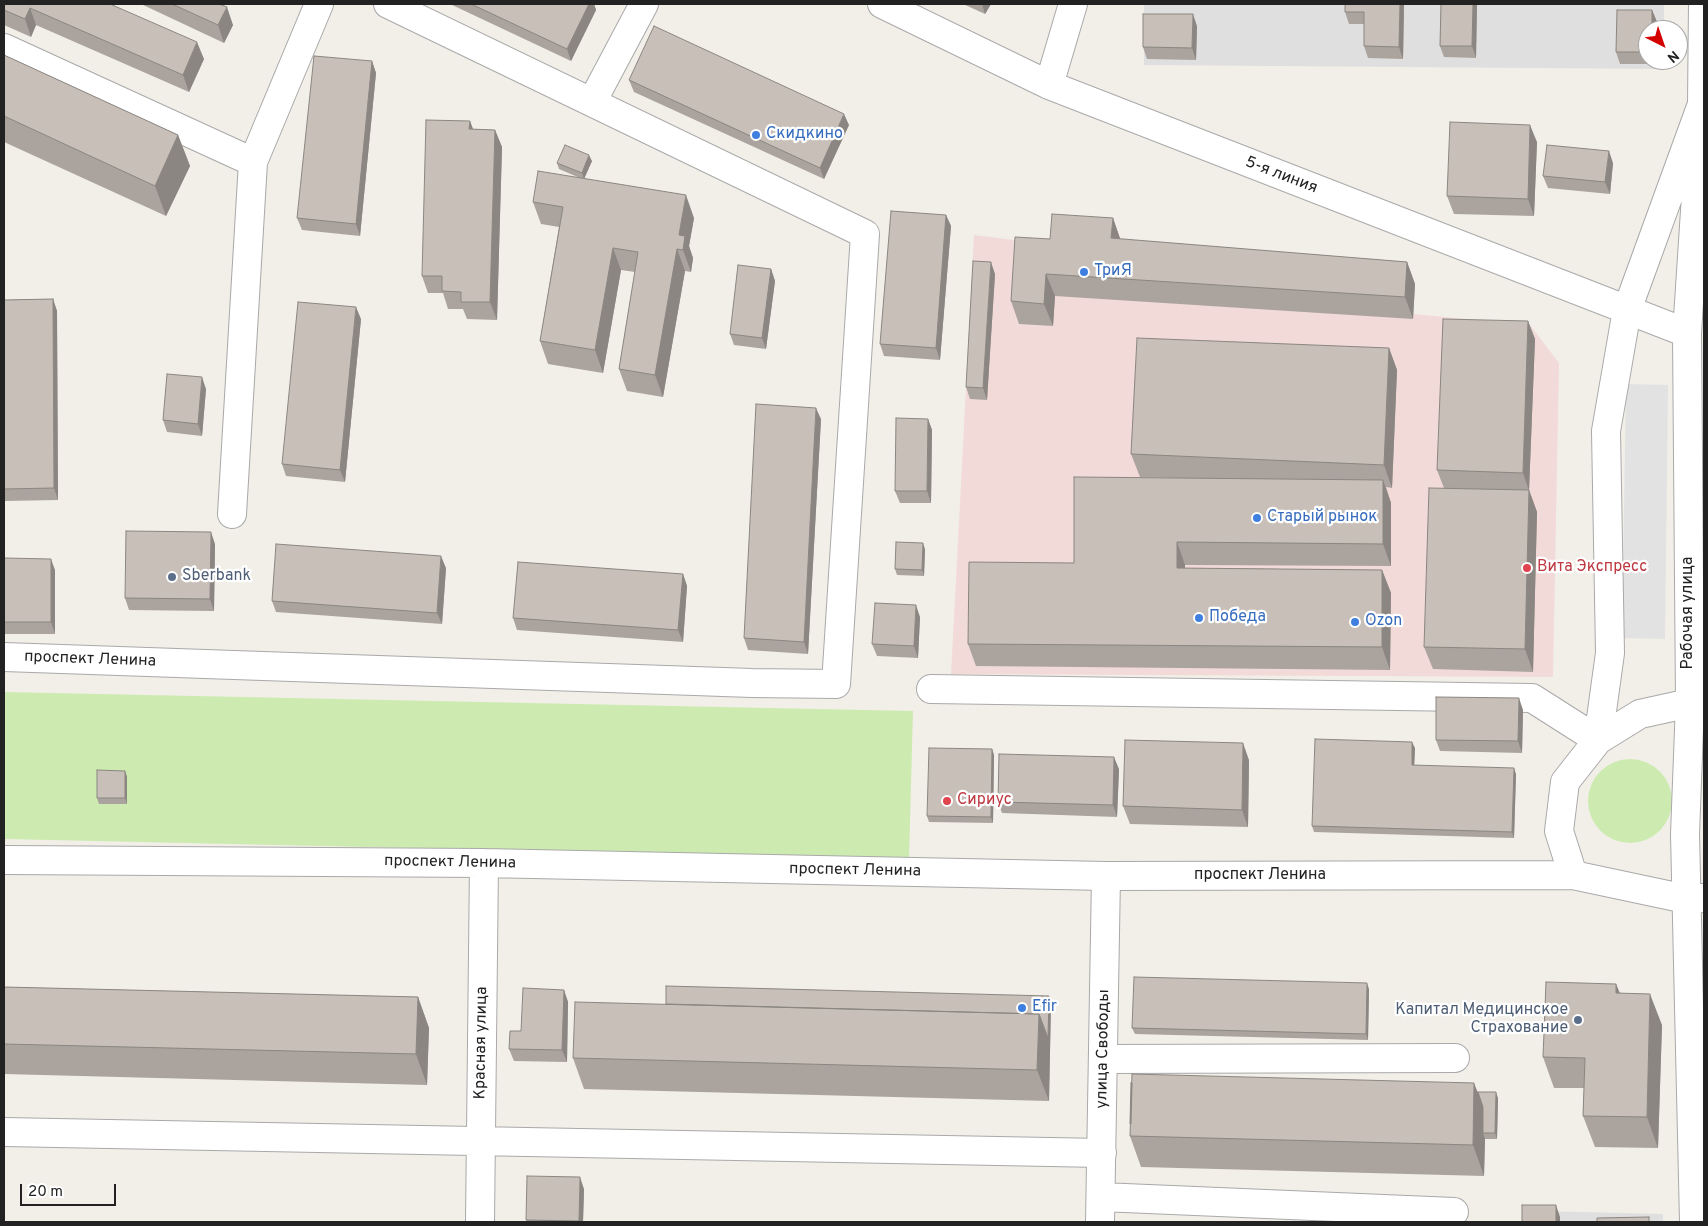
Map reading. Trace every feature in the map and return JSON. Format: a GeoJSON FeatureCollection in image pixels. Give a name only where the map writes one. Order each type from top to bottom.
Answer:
{"type":"FeatureCollection","features":[{"type":"Feature","properties":{"kind":"street"},"geometry":{"type":"LineString","coordinates":[[232,514],[254,162],[319,4]]}},
{"type":"Feature","properties":{"kind":"street"},"geometry":{"type":"LineString","coordinates":[[388,4],[592,102],[644,4]]}},
{"type":"Feature","properties":{"kind":"street","name":"5-я линия"},"geometry":{"type":"LineString","coordinates":[[882,4],[1049,85],[1687,333]]}},
{"type":"Feature","properties":{"kind":"street"},"geometry":{"type":"LineString","coordinates":[[1049,85],[1073,4]]}},
{"type":"Feature","properties":{"kind":"street","name":"Рабочая улица"},"geometry":{"type":"LineString","coordinates":[[1694,1222],[1695,898],[1686,834],[1697,704],[1687,333],[1703,104],[1703,4]]}},
{"type":"Feature","properties":{"kind":"street"},"geometry":{"type":"LineString","coordinates":[[4,48],[254,162]]}},
{"type":"Feature","properties":{"kind":"street","name":"проспект Ленина"},"geometry":{"type":"LineString","coordinates":[[4,657],[732,683],[836,684],[865,234],[592,102]]}},
{"type":"Feature","properties":{"kind":"street"},"geometry":{"type":"LineString","coordinates":[[1598,740],[1610,652],[1606,431],[1627,310],[1703,104]]}},
{"type":"Feature","properties":{"kind":"street"},"geometry":{"type":"LineString","coordinates":[[931,689],[1532,698],[1598,740]]}},
{"type":"Feature","properties":{"kind":"street"},"geometry":{"type":"LineString","coordinates":[[1573,875],[1559,831],[1565,782],[1598,740],[1640,714],[1697,704]]}},
{"type":"Feature","properties":{"kind":"street","name":"проспект Ленина"},"geometry":{"type":"LineString","coordinates":[[4,860],[484,863],[1106,876],[1573,875],[1695,898]]}},
{"type":"Feature","properties":{"kind":"street","name":"Красная улица"},"geometry":{"type":"LineString","coordinates":[[480,1222],[484,863]]}},
{"type":"Feature","properties":{"kind":"street","name":"улица Свободы"},"geometry":{"type":"LineString","coordinates":[[1101,1210],[1106,876]]}},
{"type":"Feature","properties":{"kind":"street"},"geometry":{"type":"LineString","coordinates":[[1104,1059],[1455,1058]]}},
{"type":"Feature","properties":{"kind":"street"},"geometry":{"type":"LineString","coordinates":[[4,1132],[481,1143],[1102,1153]]}},
{"type":"Feature","properties":{"kind":"street"},"geometry":{"type":"LineString","coordinates":[[1101,1210],[1454,1212]]}},
{"type":"Feature","properties":{"kind":"shaded area"},"geometry":{"type":"Polygon","coordinates":[[[1144,4],[1664,4],[1664,20],[1638,20],[1638,69],[1144,65],[1144,4]]]}},
{"type":"Feature","properties":{"kind":"shaded area","name":"Старый рынок"},"geometry":{"type":"Polygon","coordinates":[[[974,235],[1408,289],[1413,314],[1530,325],[1559,363],[1553,677],[951,674],[974,235]]]}},
{"type":"Feature","properties":{"kind":"shaded area"},"geometry":{"type":"Polygon","coordinates":[[[1626,384],[1668,385],[1665,639],[1622,638],[1626,384]]]}},
{"type":"Feature","properties":{"kind":"shaded area"},"geometry":{"type":"Polygon","coordinates":[[[1536,1211],[1663,1214],[1663,1222],[1536,1222],[1536,1211]]]}},
{"type":"Feature","properties":{"kind":"green space"},"geometry":{"type":"Polygon","coordinates":[[[4,692],[913,711],[909,859],[4,839],[4,692]]]}},
{"type":"Feature","properties":{"kind":"green space"},"geometry":{"type":"Polygon","coordinates":[[[1630,759],[1646,762],[1660,771],[1669,785],[1672,801],[1669,817],[1660,831],[1646,840],[1630,843],[1614,840],[1600,831],[1591,817],[1588,801],[1591,785],[1600,771],[1614,762],[1630,759]]]}},
{"type":"Feature","properties":{"kind":"building"},"geometry":{"type":"Polygon","coordinates":[[[4,4],[110,4],[197,42],[183,75],[30,8],[25,19],[4,10],[4,4]]]}},
{"type":"Feature","properties":{"kind":"building"},"geometry":{"type":"Polygon","coordinates":[[[172,4],[219,4],[227,7],[218,25],[172,4]]]}},
{"type":"Feature","properties":{"kind":"building"},"geometry":{"type":"Polygon","coordinates":[[[471,4],[589,4],[567,49],[471,4]]]}},
{"type":"Feature","properties":{"kind":"building"},"geometry":{"type":"Polygon","coordinates":[[[1345,4],[1400,4],[1399,47],[1364,46],[1364,12],[1345,12],[1345,4]]]}},
{"type":"Feature","properties":{"kind":"building"},"geometry":{"type":"Polygon","coordinates":[[[1441,4],[1473,4],[1472,46],[1440,46],[1441,4]]]}},
{"type":"Feature","properties":{"kind":"building"},"geometry":{"type":"Polygon","coordinates":[[[1617,10],[1652,10],[1652,20],[1638,20],[1638,52],[1616,52],[1617,10]]]}},
{"type":"Feature","properties":{"kind":"building"},"geometry":{"type":"Polygon","coordinates":[[[1143,14],[1193,14],[1192,48],[1143,47],[1143,14]]]}},
{"type":"Feature","properties":{"kind":"building"},"geometry":{"type":"Polygon","coordinates":[[[654,26],[844,114],[820,168],[629,80],[654,26]]]}},
{"type":"Feature","properties":{"kind":"building"},"geometry":{"type":"Polygon","coordinates":[[[4,55],[178,135],[155,186],[4,116],[4,55]]]}},
{"type":"Feature","properties":{"kind":"building"},"geometry":{"type":"Polygon","coordinates":[[[314,56],[372,61],[356,224],[297,218],[314,56]]]}},
{"type":"Feature","properties":{"kind":"building"},"geometry":{"type":"Polygon","coordinates":[[[426,120],[470,121],[469,129],[495,130],[490,302],[461,302],[461,292],[442,291],[442,276],[422,276],[426,120]]]}},
{"type":"Feature","properties":{"kind":"building"},"geometry":{"type":"Polygon","coordinates":[[[1450,122],[1530,125],[1528,199],[1447,196],[1450,122]]]}},
{"type":"Feature","properties":{"kind":"building"},"geometry":{"type":"Polygon","coordinates":[[[565,145],[589,155],[582,173],[557,163],[565,145]]]}},
{"type":"Feature","properties":{"kind":"building"},"geometry":{"type":"Polygon","coordinates":[[[1547,145],[1609,151],[1605,182],[1543,176],[1547,145]]]}},
{"type":"Feature","properties":{"kind":"building"},"geometry":{"type":"Polygon","coordinates":[[[538,171],[686,195],[679,235],[685,236],[683,250],[677,249],[655,375],[619,369],[638,252],[613,248],[595,350],[540,341],[563,207],[533,202],[538,171]]]}},
{"type":"Feature","properties":{"kind":"building"},"geometry":{"type":"Polygon","coordinates":[[[891,211],[946,215],[936,348],[880,344],[891,211]]]}},
{"type":"Feature","properties":{"kind":"building"},"geometry":{"type":"Polygon","coordinates":[[[1052,214],[1113,218],[1111,238],[1407,262],[1405,297],[1046,274],[1044,304],[1011,301],[1015,237],[1050,239],[1052,214]]]}},
{"type":"Feature","properties":{"kind":"building"},"geometry":{"type":"Polygon","coordinates":[[[973,261],[991,262],[983,388],[966,387],[973,261]]]}},
{"type":"Feature","properties":{"kind":"building"},"geometry":{"type":"Polygon","coordinates":[[[738,265],[771,269],[762,338],[730,334],[738,265]]]}},
{"type":"Feature","properties":{"kind":"building"},"geometry":{"type":"Polygon","coordinates":[[[53,299],[54,488],[4,489],[4,300],[53,299]]]}},
{"type":"Feature","properties":{"kind":"building"},"geometry":{"type":"Polygon","coordinates":[[[298,302],[356,307],[340,470],[282,464],[298,302]]]}},
{"type":"Feature","properties":{"kind":"building"},"geometry":{"type":"Polygon","coordinates":[[[1443,319],[1528,321],[1523,473],[1437,470],[1443,319]]]}},
{"type":"Feature","properties":{"kind":"building"},"geometry":{"type":"Polygon","coordinates":[[[1137,338],[1389,348],[1384,465],[1131,454],[1137,338]]]}},
{"type":"Feature","properties":{"kind":"building"},"geometry":{"type":"Polygon","coordinates":[[[167,374],[202,377],[198,424],[163,420],[167,374]]]}},
{"type":"Feature","properties":{"kind":"building"},"geometry":{"type":"Polygon","coordinates":[[[756,404],[816,408],[804,642],[744,638],[756,404]]]}},
{"type":"Feature","properties":{"kind":"building"},"geometry":{"type":"Polygon","coordinates":[[[896,418],[928,419],[927,491],[895,491],[896,418]]]}},
{"type":"Feature","properties":{"kind":"building"},"geometry":{"type":"Polygon","coordinates":[[[1074,477],[1383,480],[1383,544],[1177,542],[1177,568],[1382,570],[1382,647],[968,644],[969,562],[1074,563],[1074,477]]]}},
{"type":"Feature","properties":{"kind":"building"},"geometry":{"type":"Polygon","coordinates":[[[1429,488],[1529,490],[1525,649],[1424,647],[1429,488]]]}},
{"type":"Feature","properties":{"kind":"building","name":"Sberbank"},"geometry":{"type":"Polygon","coordinates":[[[126,531],[211,532],[210,599],[125,598],[126,531]]]}},
{"type":"Feature","properties":{"kind":"building"},"geometry":{"type":"Polygon","coordinates":[[[896,542],[923,543],[922,570],[895,569],[896,542]]]}},
{"type":"Feature","properties":{"kind":"building"},"geometry":{"type":"Polygon","coordinates":[[[276,544],[441,556],[437,613],[272,601],[276,544]]]}},
{"type":"Feature","properties":{"kind":"building"},"geometry":{"type":"Polygon","coordinates":[[[4,558],[51,559],[51,622],[4,622],[4,558]]]}},
{"type":"Feature","properties":{"kind":"building"},"geometry":{"type":"Polygon","coordinates":[[[518,562],[683,574],[678,630],[513,618],[518,562]]]}},
{"type":"Feature","properties":{"kind":"building"},"geometry":{"type":"Polygon","coordinates":[[[875,603],[916,605],[914,646],[872,644],[875,603]]]}},
{"type":"Feature","properties":{"kind":"building"},"geometry":{"type":"Polygon","coordinates":[[[1436,697],[1519,698],[1518,741],[1436,740],[1436,697]]]}},
{"type":"Feature","properties":{"kind":"building"},"geometry":{"type":"Polygon","coordinates":[[[1315,739],[1412,742],[1412,765],[1514,768],[1512,832],[1312,826],[1315,739]]]}},
{"type":"Feature","properties":{"kind":"building"},"geometry":{"type":"Polygon","coordinates":[[[1125,740],[1243,743],[1242,810],[1123,806],[1125,740]]]}},
{"type":"Feature","properties":{"kind":"building"},"geometry":{"type":"Polygon","coordinates":[[[929,748],[992,749],[991,817],[927,816],[929,748]]]}},
{"type":"Feature","properties":{"kind":"building"},"geometry":{"type":"Polygon","coordinates":[[[999,754],[1114,757],[1113,805],[998,802],[999,754]]]}},
{"type":"Feature","properties":{"kind":"building"},"geometry":{"type":"Polygon","coordinates":[[[97,770],[125,771],[125,798],[97,798],[97,770]]]}},
{"type":"Feature","properties":{"kind":"building"},"geometry":{"type":"Polygon","coordinates":[[[1134,977],[1367,983],[1366,1034],[1132,1028],[1134,977]]]}},
{"type":"Feature","properties":{"kind":"building"},"geometry":{"type":"Polygon","coordinates":[[[1546,982],[1616,984],[1616,993],[1650,994],[1647,1117],[1583,1116],[1585,1058],[1543,1057],[1546,982]]]}},
{"type":"Feature","properties":{"kind":"building"},"geometry":{"type":"Polygon","coordinates":[[[666,986],[1049,996],[1048,1038],[1039,1014],[666,1004],[666,986]]]}},
{"type":"Feature","properties":{"kind":"building"},"geometry":{"type":"Polygon","coordinates":[[[4,987],[418,997],[416,1054],[4,1044],[4,987]]]}},
{"type":"Feature","properties":{"kind":"building"},"geometry":{"type":"Polygon","coordinates":[[[523,988],[564,990],[562,1050],[509,1049],[510,1031],[521,1031],[523,988]]]}},
{"type":"Feature","properties":{"kind":"building"},"geometry":{"type":"Polygon","coordinates":[[[575,1002],[1039,1014],[1037,1070],[573,1058],[575,1002]]]}},
{"type":"Feature","properties":{"kind":"building"},"geometry":{"type":"Polygon","coordinates":[[[1132,1074],[1474,1083],[1473,1145],[1130,1136],[1132,1074]]]}},
{"type":"Feature","properties":{"kind":"building"},"geometry":{"type":"Polygon","coordinates":[[[1131,1083],[1132,1083],[1130,1124],[1131,1083]]]}},
{"type":"Feature","properties":{"kind":"building"},"geometry":{"type":"Polygon","coordinates":[[[1478,1092],[1496,1092],[1495,1133],[1483,1133],[1483,1107],[1478,1092]]]}},
{"type":"Feature","properties":{"kind":"building"},"geometry":{"type":"Polygon","coordinates":[[[527,1176],[580,1177],[579,1221],[526,1220],[527,1176]]]}},
{"type":"Feature","properties":{"kind":"building"},"geometry":{"type":"Polygon","coordinates":[[[1522,1205],[1556,1205],[1556,1222],[1522,1222],[1522,1205]]]}},
{"type":"Feature","properties":{"kind":"building"},"geometry":{"type":"Polygon","coordinates":[[[1649,1217],[1649,1222],[1597,1222],[1597,1218],[1649,1217]]]}},
{"type":"Feature","properties":{"kind":"place","name":"Скидкино"},"geometry":{"type":"Point","coordinates":[756,135]}},
{"type":"Feature","properties":{"kind":"place","name":"ТриЯ"},"geometry":{"type":"Point","coordinates":[1084,272]}},
{"type":"Feature","properties":{"kind":"place","name":"Старый рынок"},"geometry":{"type":"Point","coordinates":[1257,518]}},
{"type":"Feature","properties":{"kind":"place","name":"Вита Экспресс"},"geometry":{"type":"Point","coordinates":[1527,568]}},
{"type":"Feature","properties":{"kind":"place","name":"Sberbank"},"geometry":{"type":"Point","coordinates":[172,577]}},
{"type":"Feature","properties":{"kind":"place","name":"Победа"},"geometry":{"type":"Point","coordinates":[1199,618]}},
{"type":"Feature","properties":{"kind":"place","name":"Ozon"},"geometry":{"type":"Point","coordinates":[1355,622]}},
{"type":"Feature","properties":{"kind":"place","name":"Сириус"},"geometry":{"type":"Point","coordinates":[947,801]}},
{"type":"Feature","properties":{"kind":"place","name":"Efir"},"geometry":{"type":"Point","coordinates":[1022,1008]}},
{"type":"Feature","properties":{"kind":"place","name":"Капитал Медицинское Страхование"},"geometry":{"type":"Point","coordinates":[1578,1020]}}]}
